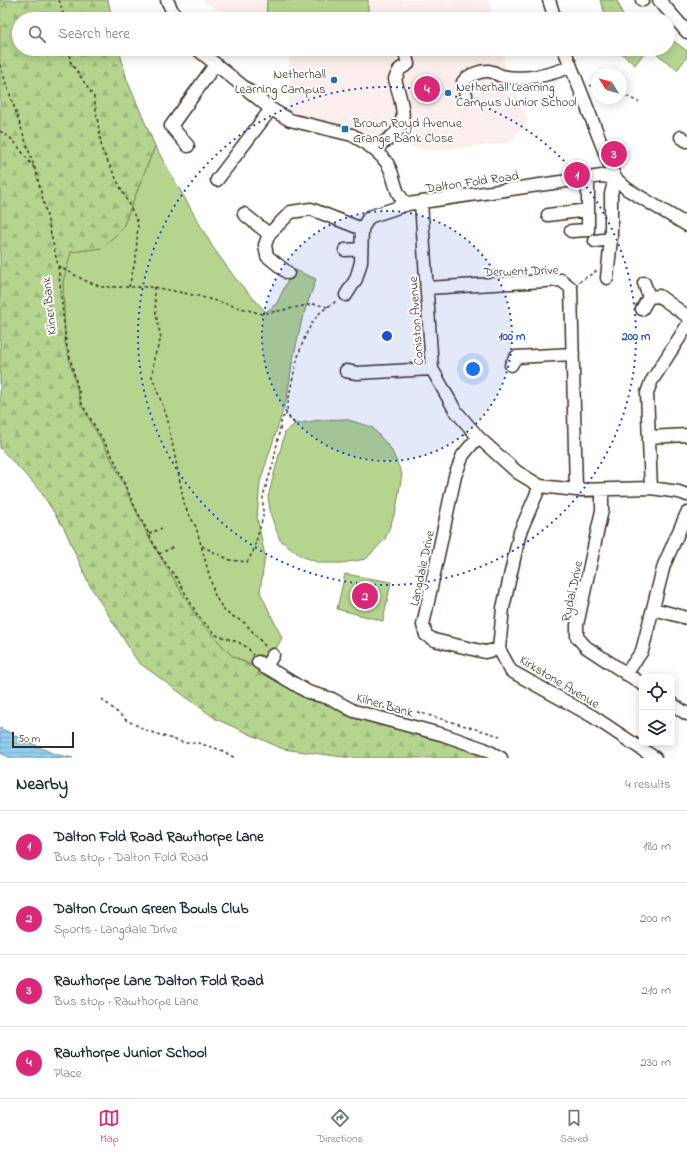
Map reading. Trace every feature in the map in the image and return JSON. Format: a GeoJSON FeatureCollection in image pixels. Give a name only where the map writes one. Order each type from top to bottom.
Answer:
{"type":"FeatureCollection","features":[{"type":"Feature","properties":{"kind":"street"},"geometry":{"type":"LineString","coordinates":[[167,0],[173,12]]}},
{"type":"Feature","properties":{"kind":"street"},"geometry":{"type":"LineString","coordinates":[[548,0],[552,12]]}},
{"type":"Feature","properties":{"kind":"street"},"geometry":{"type":"LineString","coordinates":[[659,0],[670,12]]}},
{"type":"Feature","properties":{"kind":"street"},"geometry":{"type":"LineString","coordinates":[[675,18],[687,32]]}},
{"type":"Feature","properties":{"kind":"street"},"geometry":{"type":"LineString","coordinates":[[205,56],[271,108],[290,120],[352,135],[374,149],[388,164],[391,184],[401,200],[408,204]]}},
{"type":"Feature","properties":{"kind":"street"},"geometry":{"type":"LineString","coordinates":[[374,149],[399,129],[403,119],[395,79],[400,69],[408,64],[406,56]]}},
{"type":"Feature","properties":{"kind":"street"},"geometry":{"type":"LineString","coordinates":[[566,56],[615,178],[627,190],[687,225]]}},
{"type":"Feature","properties":{"kind":"street"},"geometry":{"type":"LineString","coordinates":[[188,146],[171,126],[215,65]]}},
{"type":"Feature","properties":{"kind":"street"},"geometry":{"type":"LineString","coordinates":[[466,95],[463,82],[467,76],[489,70],[502,76],[516,78],[556,73],[570,67]]}},
{"type":"Feature","properties":{"kind":"street"},"geometry":{"type":"LineString","coordinates":[[218,180],[271,108]]}},
{"type":"Feature","properties":{"kind":"street","name":"Dalton Fold Road"},"geometry":{"type":"LineString","coordinates":[[362,229],[369,217],[408,204],[602,176],[615,178]]}},
{"type":"Feature","properties":{"kind":"street"},"geometry":{"type":"LineString","coordinates":[[607,278],[611,239],[611,194],[615,178]]}},
{"type":"Feature","properties":{"kind":"street"},"geometry":{"type":"LineString","coordinates":[[571,231],[588,230],[588,179]]}},
{"type":"Feature","properties":{"kind":"street","name":"Coniston Avenue"},"geometry":{"type":"LineString","coordinates":[[421,202],[432,369],[454,410],[478,437],[517,472],[540,486],[576,490],[651,488],[679,492],[687,495]]}},
{"type":"Feature","properties":{"kind":"street"},"geometry":{"type":"LineString","coordinates":[[288,272],[267,256],[265,245],[270,234],[291,212],[311,209],[362,229],[361,262],[356,280],[346,295]]}},
{"type":"Feature","properties":{"kind":"street"},"geometry":{"type":"LineString","coordinates":[[548,215],[588,210]]}},
{"type":"Feature","properties":{"kind":"street"},"geometry":{"type":"LineString","coordinates":[[244,214],[270,234]]}},
{"type":"Feature","properties":{"kind":"street"},"geometry":{"type":"LineString","coordinates":[[595,241],[611,239]]}},
{"type":"Feature","properties":{"kind":"street"},"geometry":{"type":"LineString","coordinates":[[345,250],[361,250]]}},
{"type":"Feature","properties":{"kind":"street","name":"Derwent Drive"},"geometry":{"type":"LineString","coordinates":[[427,288],[561,280],[571,288],[576,490]]}},
{"type":"Feature","properties":{"kind":"street"},"geometry":{"type":"LineString","coordinates":[[642,309],[649,297],[644,283]]}},
{"type":"Feature","properties":{"kind":"street"},"geometry":{"type":"LineString","coordinates":[[649,297],[659,296],[687,316]]}},
{"type":"Feature","properties":{"kind":"street"},"geometry":{"type":"LineString","coordinates":[[651,488],[647,393],[651,382],[687,326]]}},
{"type":"Feature","properties":{"kind":"street"},"geometry":{"type":"LineString","coordinates":[[511,365],[516,357],[573,354]]}},
{"type":"Feature","properties":{"kind":"street"},"geometry":{"type":"LineString","coordinates":[[346,371],[357,373],[432,369]]}},
{"type":"Feature","properties":{"kind":"street"},"geometry":{"type":"LineString","coordinates":[[649,437],[687,435]]}},
{"type":"Feature","properties":{"kind":"street","name":"Langdale Drive"},"geometry":{"type":"LineString","coordinates":[[478,437],[463,455],[455,476],[423,625],[426,635],[434,640],[485,652],[499,649]]}},
{"type":"Feature","properties":{"kind":"street"},"geometry":{"type":"LineString","coordinates":[[499,649],[502,608],[520,532],[540,486]]}},
{"type":"Feature","properties":{"kind":"street","name":"Rydal Drive"},"geometry":{"type":"LineString","coordinates":[[602,490],[602,510],[577,625],[577,637],[586,647],[626,674]]}},
{"type":"Feature","properties":{"kind":"street"},"geometry":{"type":"LineString","coordinates":[[639,682],[626,674],[642,651],[654,609],[664,565],[687,513]]}},
{"type":"Feature","properties":{"kind":"street"},"geometry":{"type":"LineString","coordinates":[[654,609],[687,618]]}},
{"type":"Feature","properties":{"kind":"street","name":"Kirkstone Avenue"},"geometry":{"type":"LineString","coordinates":[[499,649],[511,671],[592,716],[654,758]]}},
{"type":"Feature","properties":{"kind":"street"},"geometry":{"type":"LineString","coordinates":[[262,665],[273,655]]}},
{"type":"Feature","properties":{"kind":"street","name":"Kilner Bank"},"geometry":{"type":"LineString","coordinates":[[262,665],[308,692],[332,699],[354,711],[444,735],[484,749],[501,758]]}},
{"type":"Feature","properties":{"kind":"street"},"geometry":{"type":"LineString","coordinates":[[675,706],[687,714]]}},
{"type":"Feature","properties":{"kind":"path"},"geometry":{"type":"LineString","coordinates":[[59,0],[63,12]]}},
{"type":"Feature","properties":{"kind":"path"},"geometry":{"type":"LineString","coordinates":[[70,56],[70,61],[94,96],[102,150],[138,223],[136,257],[129,287]]}},
{"type":"Feature","properties":{"kind":"path","name":"Kilner Bank"},"geometry":{"type":"LineString","coordinates":[[0,65],[36,172],[58,266],[66,342],[82,404],[114,459],[159,554],[178,580],[198,616],[216,635],[238,642],[248,648],[262,665]]}},
{"type":"Feature","properties":{"kind":"path"},"geometry":{"type":"LineString","coordinates":[[627,97],[638,102]]}},
{"type":"Feature","properties":{"kind":"path"},"geometry":{"type":"LineString","coordinates":[[0,131],[13,140],[36,172]]}},
{"type":"Feature","properties":{"kind":"path"},"geometry":{"type":"LineString","coordinates":[[571,288],[608,264]]}},
{"type":"Feature","properties":{"kind":"path"},"geometry":{"type":"LineString","coordinates":[[58,266],[86,281],[102,287],[154,287],[198,296],[262,314],[314,304],[328,307]]}},
{"type":"Feature","properties":{"kind":"path"},"geometry":{"type":"LineString","coordinates":[[154,287],[156,314],[161,338],[154,358],[152,377],[167,417],[184,507],[196,527],[215,596],[225,612],[245,623],[273,655]]}},
{"type":"Feature","properties":{"kind":"path"},"geometry":{"type":"LineString","coordinates":[[202,546],[230,560],[247,562],[253,552],[263,517],[263,496],[273,464],[282,418],[286,415],[291,387],[301,348],[318,315],[346,295]]}},
{"type":"Feature","properties":{"kind":"path"},"geometry":{"type":"LineString","coordinates":[[286,415],[295,424]]}},
{"type":"Feature","properties":{"kind":"path"},"geometry":{"type":"LineString","coordinates":[[149,534],[162,528]]}},
{"type":"Feature","properties":{"kind":"path"},"geometry":{"type":"LineString","coordinates":[[159,554],[173,547]]}},
{"type":"Feature","properties":{"kind":"path"},"geometry":{"type":"LineString","coordinates":[[102,699],[126,720],[148,730],[185,743],[198,743],[221,750],[236,758]]}},
{"type":"Feature","properties":{"kind":"path","name":"Kilner Bank"},"geometry":{"type":"LineString","coordinates":[[397,706],[500,736]]}},
{"type":"Feature","properties":{"kind":"shaded area"},"geometry":{"type":"Polygon","coordinates":[[[203,0],[488,0],[491,12],[223,12],[204,2],[203,0]]]}},
{"type":"Feature","properties":{"kind":"shaded area","name":"Netherhall Learning Campus Junior School"},"geometry":{"type":"Polygon","coordinates":[[[290,56],[503,56],[528,121],[509,143],[430,151],[390,142],[288,110],[290,56]]]}},
{"type":"Feature","properties":{"kind":"green space"},"geometry":{"type":"Polygon","coordinates":[[[0,0],[108,0],[111,12],[12,12],[12,56],[121,56],[127,80],[155,146],[122,229],[102,248],[71,252],[63,282],[65,343],[81,405],[112,460],[148,536],[197,618],[231,655],[247,664],[444,740],[484,758],[351,758],[283,749],[216,719],[138,662],[89,584],[64,528],[39,489],[0,448],[0,0]]]}},
{"type":"Feature","properties":{"kind":"green space"},"geometry":{"type":"Polygon","coordinates":[[[267,0],[368,0],[368,12],[266,12],[267,0]]]}},
{"type":"Feature","properties":{"kind":"green space"},"geometry":{"type":"Polygon","coordinates":[[[600,0],[617,0],[621,12],[604,12],[600,0]]]}},
{"type":"Feature","properties":{"kind":"green space"},"geometry":{"type":"Polygon","coordinates":[[[675,42],[687,51],[687,57],[677,70],[660,56],[675,56],[675,42]]]}},
{"type":"Feature","properties":{"kind":"green space"},"geometry":{"type":"Polygon","coordinates":[[[624,56],[642,56],[635,65],[624,56]]]}},
{"type":"Feature","properties":{"kind":"green space"},"geometry":{"type":"Polygon","coordinates":[[[155,146],[212,246],[235,278],[266,312],[277,303],[293,269],[316,279],[302,319],[292,364],[287,398],[260,482],[257,517],[265,556],[260,592],[282,638],[263,671],[231,655],[197,618],[148,536],[112,460],[81,405],[65,343],[63,282],[71,252],[102,248],[122,229],[155,146]]]}},
{"type":"Feature","properties":{"kind":"green space"},"geometry":{"type":"Polygon","coordinates":[[[345,419],[372,427],[391,449],[402,474],[396,510],[385,539],[366,559],[342,563],[320,563],[301,556],[280,540],[271,516],[268,497],[285,432],[295,424],[320,420],[345,419]]]}},
{"type":"Feature","properties":{"kind":"green space"},"geometry":{"type":"Polygon","coordinates":[[[345,574],[391,582],[383,621],[337,609],[345,574]]]}},
{"type":"Feature","properties":{"kind":"water"},"geometry":{"type":"Polygon","coordinates":[[[0,728],[54,754],[73,758],[11,758],[0,753],[0,728]]]}},
{"type":"Feature","properties":{"kind":"place","name":"Netherhall Learning Campus"},"geometry":{"type":"Point","coordinates":[334,80]}},
{"type":"Feature","properties":{"kind":"place","name":"Rawthorpe Junior School"},"geometry":{"type":"Point","coordinates":[427,89]}},
{"type":"Feature","properties":{"kind":"place","name":"Netherhall Learning Campus Junior School"},"geometry":{"type":"Point","coordinates":[448,93]}},
{"type":"Feature","properties":{"kind":"place","name":"Brown Royd Avenue Grange Bank Close"},"geometry":{"type":"Point","coordinates":[345,129]}},
{"type":"Feature","properties":{"kind":"place","name":"Rawthorpe Lane Dalton Fold Road"},"geometry":{"type":"Point","coordinates":[614,154]}},
{"type":"Feature","properties":{"kind":"place","name":"Dalton Fold Road Rawthorpe Lane"},"geometry":{"type":"Point","coordinates":[577,175]}},
{"type":"Feature","properties":{"kind":"place","name":"Dalton Crown Green Bowls Club"},"geometry":{"type":"Point","coordinates":[365,596]}}]}
